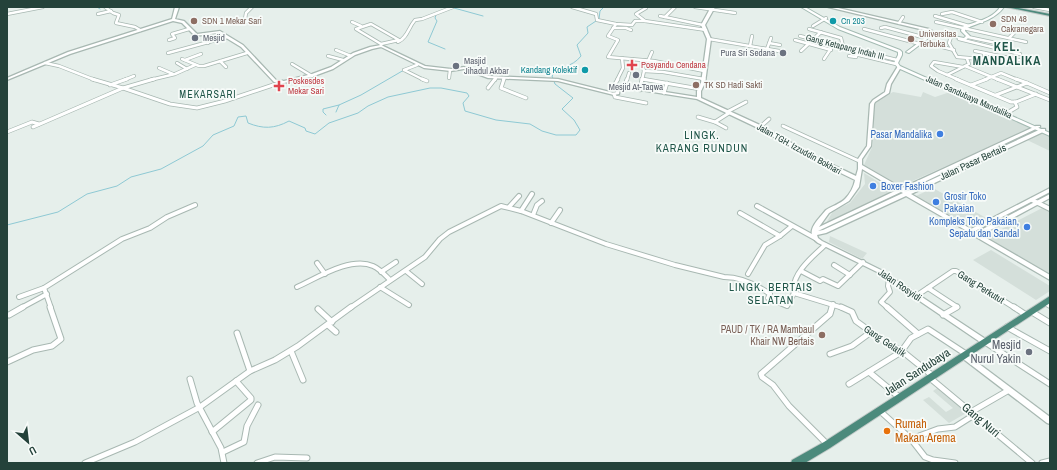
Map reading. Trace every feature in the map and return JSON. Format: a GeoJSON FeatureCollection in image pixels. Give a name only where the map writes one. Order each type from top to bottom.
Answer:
{"type":"FeatureCollection","features":[{"type":"Feature","properties":{"kind":"highway"},"geometry":{"type":"LineString","coordinates":[[1008,7],[1030,10]]}},
{"type":"Feature","properties":{"kind":"highway"},"geometry":{"type":"LineString","coordinates":[[1013,7],[1050,15]]}},
{"type":"Feature","properties":{"kind":"highway","name":"Jalan Sandubaya"},"geometry":{"type":"LineString","coordinates":[[796,463],[827,445],[1029,313],[1048,303]]}},
{"type":"Feature","properties":{"kind":"main road"},"geometry":{"type":"LineString","coordinates":[[805,9],[844,30],[900,51],[907,52],[934,33],[964,40],[968,37],[963,31],[963,28],[982,22],[1000,11],[1002,7]]}},
{"type":"Feature","properties":{"kind":"main road"},"geometry":{"type":"LineString","coordinates":[[900,51],[897,62],[921,76],[1050,134]]}},
{"type":"Feature","properties":{"kind":"main road","name":"Jalan Sandubaya Mandalika"},"geometry":{"type":"LineString","coordinates":[[907,52],[900,62],[901,65],[921,76]]}},
{"type":"Feature","properties":{"kind":"main road","name":"Jalan Sandubaya Mandalika"},"geometry":{"type":"LineString","coordinates":[[956,92],[1007,113],[1039,129]]}},
{"type":"Feature","properties":{"kind":"street"},"geometry":{"type":"LineString","coordinates":[[7,14],[43,7]]}},
{"type":"Feature","properties":{"kind":"street"},"geometry":{"type":"LineString","coordinates":[[105,7],[119,15],[116,23],[137,27],[140,30]]}},
{"type":"Feature","properties":{"kind":"street"},"geometry":{"type":"LineString","coordinates":[[173,20],[177,7]]}},
{"type":"Feature","properties":{"kind":"street"},"geometry":{"type":"LineString","coordinates":[[247,22],[245,16],[252,7]]}},
{"type":"Feature","properties":{"kind":"street"},"geometry":{"type":"LineString","coordinates":[[45,63],[59,66],[109,85],[123,88],[170,104],[198,108],[282,82],[312,76],[332,68],[343,60],[369,48],[403,40],[410,30],[410,26],[415,20],[422,19],[453,7]]}},
{"type":"Feature","properties":{"kind":"street"},"geometry":{"type":"LineString","coordinates":[[572,7],[596,14],[598,20],[616,24],[632,25],[635,21],[645,21],[706,30]]}},
{"type":"Feature","properties":{"kind":"street"},"geometry":{"type":"LineString","coordinates":[[644,7],[646,8],[636,15],[645,21]]}},
{"type":"Feature","properties":{"kind":"street"},"geometry":{"type":"LineString","coordinates":[[665,16],[675,7]]}},
{"type":"Feature","properties":{"kind":"street"},"geometry":{"type":"LineString","coordinates":[[695,7],[713,8],[735,14]]}},
{"type":"Feature","properties":{"kind":"street"},"geometry":{"type":"LineString","coordinates":[[703,25],[713,8]]}},
{"type":"Feature","properties":{"kind":"street"},"geometry":{"type":"LineString","coordinates":[[831,8],[929,30],[934,33]]}},
{"type":"Feature","properties":{"kind":"street"},"geometry":{"type":"LineString","coordinates":[[1030,10],[1050,10]]}},
{"type":"Feature","properties":{"kind":"street"},"geometry":{"type":"LineString","coordinates":[[98,14],[111,11]]}},
{"type":"Feature","properties":{"kind":"street"},"geometry":{"type":"LineString","coordinates":[[942,14],[952,12],[982,22]]}},
{"type":"Feature","properties":{"kind":"street"},"geometry":{"type":"LineString","coordinates":[[660,16],[703,25],[706,30],[709,39],[704,70],[704,80],[698,98]]}},
{"type":"Feature","properties":{"kind":"street"},"geometry":{"type":"LineString","coordinates":[[935,16],[969,26]]}},
{"type":"Feature","properties":{"kind":"street"},"geometry":{"type":"LineString","coordinates":[[899,23],[903,17]]}},
{"type":"Feature","properties":{"kind":"street"},"geometry":{"type":"LineString","coordinates":[[813,26],[825,19]]}},
{"type":"Feature","properties":{"kind":"street"},"geometry":{"type":"LineString","coordinates":[[7,79],[69,53],[173,20],[182,21],[197,35],[218,32],[238,43],[275,81],[282,82]]}},
{"type":"Feature","properties":{"kind":"street"},"geometry":{"type":"LineString","coordinates":[[352,22],[362,27]]}},
{"type":"Feature","properties":{"kind":"street"},"geometry":{"type":"LineString","coordinates":[[936,22],[1026,42]]}},
{"type":"Feature","properties":{"kind":"street"},"geometry":{"type":"LineString","coordinates":[[381,45],[399,40],[371,24],[356,29],[381,45],[424,67],[450,70],[464,68],[480,75],[496,78],[558,80],[614,94],[616,98],[646,104]]}},
{"type":"Feature","properties":{"kind":"street"},"geometry":{"type":"LineString","coordinates":[[616,24],[608,36],[618,40],[607,56],[646,60],[704,70]]}},
{"type":"Feature","properties":{"kind":"street"},"geometry":{"type":"LineString","coordinates":[[881,28],[884,27],[954,50]]}},
{"type":"Feature","properties":{"kind":"street"},"geometry":{"type":"LineString","coordinates":[[613,28],[626,28],[631,30]]}},
{"type":"Feature","properties":{"kind":"street"},"geometry":{"type":"LineString","coordinates":[[169,40],[175,38],[172,34],[189,29]]}},
{"type":"Feature","properties":{"kind":"street"},"geometry":{"type":"LineString","coordinates":[[809,29],[842,38],[843,46]]}},
{"type":"Feature","properties":{"kind":"street"},"geometry":{"type":"LineString","coordinates":[[864,29],[923,41]]}},
{"type":"Feature","properties":{"kind":"street"},"geometry":{"type":"LineString","coordinates":[[801,51],[821,32]]}},
{"type":"Feature","properties":{"kind":"street"},"geometry":{"type":"LineString","coordinates":[[1009,38],[1014,33]]}},
{"type":"Feature","properties":{"kind":"street"},"geometry":{"type":"LineString","coordinates":[[750,46],[752,36]]}},
{"type":"Feature","properties":{"kind":"street","name":"Gang Ketapang Indah III"},"geometry":{"type":"LineString","coordinates":[[800,36],[890,58]]}},
{"type":"Feature","properties":{"kind":"street"},"geometry":{"type":"LineString","coordinates":[[204,37],[208,42]]}},
{"type":"Feature","properties":{"kind":"street"},"geometry":{"type":"LineString","coordinates":[[168,53],[227,37]]}},
{"type":"Feature","properties":{"kind":"street"},"geometry":{"type":"LineString","coordinates":[[951,37],[949,42],[957,57],[990,62]]}},
{"type":"Feature","properties":{"kind":"street"},"geometry":{"type":"LineString","coordinates":[[968,37],[996,43]]}},
{"type":"Feature","properties":{"kind":"street"},"geometry":{"type":"LineString","coordinates":[[767,49],[770,38]]}},
{"type":"Feature","properties":{"kind":"street"},"geometry":{"type":"LineString","coordinates":[[709,39],[779,51]]}},
{"type":"Feature","properties":{"kind":"street"},"geometry":{"type":"LineString","coordinates":[[959,39],[1020,54]]}},
{"type":"Feature","properties":{"kind":"street"},"geometry":{"type":"LineString","coordinates":[[795,40],[831,50]]}},
{"type":"Feature","properties":{"kind":"street"},"geometry":{"type":"LineString","coordinates":[[769,43],[780,45]]}},
{"type":"Feature","properties":{"kind":"street"},"geometry":{"type":"LineString","coordinates":[[824,59],[834,44]]}},
{"type":"Feature","properties":{"kind":"street"},"geometry":{"type":"LineString","coordinates":[[336,50],[351,56]]}},
{"type":"Feature","properties":{"kind":"street"},"geometry":{"type":"LineString","coordinates":[[975,51],[1010,61]]}},
{"type":"Feature","properties":{"kind":"street"},"geometry":{"type":"LineString","coordinates":[[640,90],[644,71],[642,64],[652,52]]}},
{"type":"Feature","properties":{"kind":"street"},"geometry":{"type":"LineString","coordinates":[[202,54],[183,60],[195,65],[204,66],[247,53]]}},
{"type":"Feature","properties":{"kind":"street"},"geometry":{"type":"LineString","coordinates":[[849,56],[856,57],[856,54],[886,62],[897,62]]}},
{"type":"Feature","properties":{"kind":"street"},"geometry":{"type":"LineString","coordinates":[[979,60],[984,58],[984,54]]}},
{"type":"Feature","properties":{"kind":"street"},"geometry":{"type":"LineString","coordinates":[[984,54],[1033,63]]}},
{"type":"Feature","properties":{"kind":"street"},"geometry":{"type":"LineString","coordinates":[[328,56],[343,60]]}},
{"type":"Feature","properties":{"kind":"street"},"geometry":{"type":"LineString","coordinates":[[614,94],[618,92],[618,86],[615,84],[623,68],[622,58]]}},
{"type":"Feature","properties":{"kind":"street"},"geometry":{"type":"LineString","coordinates":[[886,62],[890,58],[897,62]]}},
{"type":"Feature","properties":{"kind":"street"},"geometry":{"type":"LineString","coordinates":[[947,75],[970,63],[967,59]]}},
{"type":"Feature","properties":{"kind":"street"},"geometry":{"type":"LineString","coordinates":[[220,61],[226,66]]}},
{"type":"Feature","properties":{"kind":"street"},"geometry":{"type":"LineString","coordinates":[[176,62],[187,69]]}},
{"type":"Feature","properties":{"kind":"street"},"geometry":{"type":"LineString","coordinates":[[757,206],[792,226],[815,234],[817,224],[827,212],[851,195],[858,179],[863,154],[869,146],[872,104],[874,101],[887,93],[897,62]]}},
{"type":"Feature","properties":{"kind":"street"},"geometry":{"type":"LineString","coordinates":[[1036,94],[1015,102],[970,85],[934,69],[931,66],[934,62],[964,67],[992,76],[1018,87],[1036,94],[1050,100]]}},
{"type":"Feature","properties":{"kind":"street"},"geometry":{"type":"LineString","coordinates":[[292,64],[312,76]]}},
{"type":"Feature","properties":{"kind":"street"},"geometry":{"type":"LineString","coordinates":[[417,64],[405,70],[427,81]]}},
{"type":"Feature","properties":{"kind":"street"},"geometry":{"type":"LineString","coordinates":[[33,127],[123,88],[173,74],[195,65]]}},
{"type":"Feature","properties":{"kind":"street"},"geometry":{"type":"LineString","coordinates":[[160,68],[173,74]]}},
{"type":"Feature","properties":{"kind":"street"},"geometry":{"type":"LineString","coordinates":[[934,69],[954,72]]}},
{"type":"Feature","properties":{"kind":"street"},"geometry":{"type":"LineString","coordinates":[[449,78],[450,70]]}},
{"type":"Feature","properties":{"kind":"street"},"geometry":{"type":"LineString","coordinates":[[644,71],[666,72],[704,80]]}},
{"type":"Feature","properties":{"kind":"street"},"geometry":{"type":"LineString","coordinates":[[624,87],[629,73]]}},
{"type":"Feature","properties":{"kind":"street"},"geometry":{"type":"LineString","coordinates":[[970,85],[1002,73],[1026,84],[1050,92]]}},
{"type":"Feature","properties":{"kind":"street"},"geometry":{"type":"LineString","coordinates":[[109,85],[134,76]]}},
{"type":"Feature","properties":{"kind":"street"},"geometry":{"type":"LineString","coordinates":[[488,88],[496,78]]}},
{"type":"Feature","properties":{"kind":"street"},"geometry":{"type":"LineString","coordinates":[[504,78],[501,88],[526,98]]}},
{"type":"Feature","properties":{"kind":"street"},"geometry":{"type":"LineString","coordinates":[[642,79],[700,89]]}},
{"type":"Feature","properties":{"kind":"street"},"geometry":{"type":"LineString","coordinates":[[664,93],[667,83]]}},
{"type":"Feature","properties":{"kind":"street"},"geometry":{"type":"LineString","coordinates":[[996,95],[1026,84]]}},
{"type":"Feature","properties":{"kind":"street","name":"Jalan TGH. Izzuddin Bokhari"},"geometry":{"type":"LineString","coordinates":[[618,86],[698,98],[760,127],[816,159],[858,179]]}},
{"type":"Feature","properties":{"kind":"street"},"geometry":{"type":"LineString","coordinates":[[715,122],[728,112],[746,102]]}},
{"type":"Feature","properties":{"kind":"street"},"geometry":{"type":"LineString","coordinates":[[1007,113],[1017,107],[1015,102]]}},
{"type":"Feature","properties":{"kind":"street"},"geometry":{"type":"LineString","coordinates":[[698,117],[715,122],[726,128]]}},
{"type":"Feature","properties":{"kind":"street"},"geometry":{"type":"LineString","coordinates":[[760,127],[768,119]]}},
{"type":"Feature","properties":{"kind":"street"},"geometry":{"type":"LineString","coordinates":[[7,132],[32,122],[39,124]]}},
{"type":"Feature","properties":{"kind":"street"},"geometry":{"type":"LineString","coordinates":[[783,126],[860,165],[1050,282]]}},
{"type":"Feature","properties":{"kind":"street","name":"Jalan Pasar Bertais"},"geometry":{"type":"LineString","coordinates":[[815,234],[824,232],[874,205],[1039,129]]}},
{"type":"Feature","properties":{"kind":"street"},"geometry":{"type":"LineString","coordinates":[[972,234],[1050,190]]}},
{"type":"Feature","properties":{"kind":"street"},"geometry":{"type":"LineString","coordinates":[[521,211],[532,194]]}},
{"type":"Feature","properties":{"kind":"street"},"geometry":{"type":"LineString","coordinates":[[508,207],[519,196]]}},
{"type":"Feature","properties":{"kind":"street"},"geometry":{"type":"LineString","coordinates":[[972,234],[1050,196]]}},
{"type":"Feature","properties":{"kind":"street"},"geometry":{"type":"LineString","coordinates":[[1032,200],[1050,209]]}},
{"type":"Feature","properties":{"kind":"street"},"geometry":{"type":"LineString","coordinates":[[533,216],[537,205],[542,201]]}},
{"type":"Feature","properties":{"kind":"street"},"geometry":{"type":"LineString","coordinates":[[19,297],[44,288],[122,240],[150,228],[167,217],[195,205]]}},
{"type":"Feature","properties":{"kind":"street"},"geometry":{"type":"LineString","coordinates":[[85,463],[140,440],[200,407],[250,371],[291,351],[380,287],[422,259],[440,239],[453,229],[499,207],[508,207],[521,211],[606,244],[645,256],[724,277],[734,278],[760,287],[770,294],[768,298],[786,306],[794,293],[794,281],[815,254],[825,245]]}},
{"type":"Feature","properties":{"kind":"street"},"geometry":{"type":"LineString","coordinates":[[551,223],[560,210]]}},
{"type":"Feature","properties":{"kind":"street"},"geometry":{"type":"LineString","coordinates":[[740,213],[780,236]]}},
{"type":"Feature","properties":{"kind":"street"},"geometry":{"type":"LineString","coordinates":[[748,274],[765,245],[780,236],[792,226]]}},
{"type":"Feature","properties":{"kind":"street","name":"Jalan Rosyidi"},"geometry":{"type":"LineString","coordinates":[[815,234],[825,245],[863,262],[890,278],[985,342]]}},
{"type":"Feature","properties":{"kind":"street"},"geometry":{"type":"LineString","coordinates":[[972,234],[1050,278]]}},
{"type":"Feature","properties":{"kind":"street"},"geometry":{"type":"LineString","coordinates":[[381,272],[396,262]]}},
{"type":"Feature","properties":{"kind":"street"},"geometry":{"type":"LineString","coordinates":[[801,271],[820,281],[823,279],[838,286],[863,262]]}},
{"type":"Feature","properties":{"kind":"street"},"geometry":{"type":"LineString","coordinates":[[317,263],[325,274]]}},
{"type":"Feature","properties":{"kind":"street"},"geometry":{"type":"LineString","coordinates":[[297,287],[349,265],[370,264],[390,280]]}},
{"type":"Feature","properties":{"kind":"street"},"geometry":{"type":"LineString","coordinates":[[834,265],[850,274]]}},
{"type":"Feature","properties":{"kind":"street"},"geometry":{"type":"LineString","coordinates":[[406,271],[422,284]]}},
{"type":"Feature","properties":{"kind":"street","name":"Gang Perkutut"},"geometry":{"type":"LineString","coordinates":[[916,296],[953,271],[957,271],[1029,313]]}},
{"type":"Feature","properties":{"kind":"street"},"geometry":{"type":"LineString","coordinates":[[890,278],[888,286],[890,292],[881,302],[918,334]]}},
{"type":"Feature","properties":{"kind":"street"},"geometry":{"type":"LineString","coordinates":[[380,287],[409,305]]}},
{"type":"Feature","properties":{"kind":"street"},"geometry":{"type":"LineString","coordinates":[[8,360],[33,350],[52,346],[60,339],[44,288]]}},
{"type":"Feature","properties":{"kind":"street"},"geometry":{"type":"LineString","coordinates":[[928,288],[957,307],[944,315]]}},
{"type":"Feature","properties":{"kind":"street","name":"Gang Gelatik"},"geometry":{"type":"LineString","coordinates":[[794,293],[833,304],[852,312],[856,320],[889,345],[902,351],[931,377]]}},
{"type":"Feature","properties":{"kind":"street"},"geometry":{"type":"LineString","coordinates":[[9,315],[47,294]]}},
{"type":"Feature","properties":{"kind":"street"},"geometry":{"type":"LineString","coordinates":[[827,445],[789,406],[773,384],[762,377],[761,374],[830,314],[833,304]]}},
{"type":"Feature","properties":{"kind":"street"},"geometry":{"type":"LineString","coordinates":[[318,309],[336,332]]}},
{"type":"Feature","properties":{"kind":"street"},"geometry":{"type":"LineString","coordinates":[[1029,313],[1050,323]]}},
{"type":"Feature","properties":{"kind":"street"},"geometry":{"type":"LineString","coordinates":[[1007,327],[1050,350]]}},
{"type":"Feature","properties":{"kind":"street"},"geometry":{"type":"LineString","coordinates":[[849,384],[902,351],[911,338],[928,329],[932,330],[965,355],[1050,422]]}},
{"type":"Feature","properties":{"kind":"street"},"geometry":{"type":"LineString","coordinates":[[830,354],[846,349],[863,340],[871,332]]}},
{"type":"Feature","properties":{"kind":"street"},"geometry":{"type":"LineString","coordinates":[[238,333],[250,371]]}},
{"type":"Feature","properties":{"kind":"street"},"geometry":{"type":"LineString","coordinates":[[985,342],[1050,384]]}},
{"type":"Feature","properties":{"kind":"street"},"geometry":{"type":"LineString","coordinates":[[291,351],[303,380]]}},
{"type":"Feature","properties":{"kind":"street"},"geometry":{"type":"LineString","coordinates":[[870,372],[900,397]]}},
{"type":"Feature","properties":{"kind":"street","name":"Gang Nuri"},"geometry":{"type":"LineString","coordinates":[[931,377],[972,414],[1032,463]]}},
{"type":"Feature","properties":{"kind":"street"},"geometry":{"type":"LineString","coordinates":[[190,379],[192,393],[223,452],[224,463]]}},
{"type":"Feature","properties":{"kind":"street"},"geometry":{"type":"LineString","coordinates":[[212,432],[252,398],[236,381]]}},
{"type":"Feature","properties":{"kind":"street"},"geometry":{"type":"LineString","coordinates":[[911,439],[938,429],[955,426],[1009,390]]}},
{"type":"Feature","properties":{"kind":"street"},"geometry":{"type":"LineString","coordinates":[[223,452],[244,442],[247,426],[258,404]]}},
{"type":"Feature","properties":{"kind":"street"},"geometry":{"type":"LineString","coordinates":[[880,410],[911,439],[925,457],[933,460],[955,463]]}},
{"type":"Feature","properties":{"kind":"street"},"geometry":{"type":"LineString","coordinates":[[257,463],[275,458],[307,458]]}},
{"type":"Feature","properties":{"kind":"street"},"geometry":{"type":"LineString","coordinates":[[1042,463],[1050,460]]}},
{"type":"Feature","properties":{"kind":"shaded area"},"geometry":{"type":"Polygon","coordinates":[[[893,92],[921,97],[923,92],[935,97],[950,92],[1032,128],[901,186],[864,165],[873,145],[874,105],[877,101],[893,92]]]}},
{"type":"Feature","properties":{"kind":"shaded area"},"geometry":{"type":"Polygon","coordinates":[[[1043,133],[1050,136],[1050,151],[1027,140],[1043,133]]]}},
{"type":"Feature","properties":{"kind":"shaded area"},"geometry":{"type":"Polygon","coordinates":[[[864,173],[893,191],[825,225],[833,211],[850,203],[865,184],[864,173]]]}},
{"type":"Feature","properties":{"kind":"shaded area"},"geometry":{"type":"Polygon","coordinates":[[[933,188],[988,219],[971,228],[916,196],[933,188]]]}},
{"type":"Feature","properties":{"kind":"shaded area"},"geometry":{"type":"Polygon","coordinates":[[[1050,204],[1050,274],[986,237],[1050,204]]]}},
{"type":"Feature","properties":{"kind":"shaded area"},"geometry":{"type":"Polygon","coordinates":[[[830,236],[867,253],[862,259],[829,242],[830,236]]]}},
{"type":"Feature","properties":{"kind":"shaded area"},"geometry":{"type":"Polygon","coordinates":[[[991,250],[1050,286],[1050,291],[1036,300],[973,260],[991,250]]]}},
{"type":"Feature","properties":{"kind":"shaded area"},"geometry":{"type":"Polygon","coordinates":[[[939,387],[968,412],[949,423],[923,400],[929,397],[946,412],[953,408],[933,391],[939,387]]]}},
{"type":"Feature","properties":{"kind":"waterway"},"geometry":{"type":"LineString","coordinates":[[599,19],[600,11],[604,7]]}},
{"type":"Feature","properties":{"kind":"waterway"},"geometry":{"type":"LineString","coordinates":[[454,8],[483,16]]}},
{"type":"Feature","properties":{"kind":"waterway"},"geometry":{"type":"LineString","coordinates":[[436,15],[435,18],[437,21],[428,42],[445,49]]}},
{"type":"Feature","properties":{"kind":"waterway"},"geometry":{"type":"LineString","coordinates":[[7,225],[58,212],[87,194],[117,186],[131,177],[161,169],[203,146],[213,135],[234,126],[238,117],[246,116],[248,123],[264,127],[278,126],[289,121],[305,128],[306,131],[315,134],[329,123],[358,113],[368,106],[388,97],[430,88],[441,88],[467,93],[469,96],[463,103],[465,111],[496,120],[530,124],[542,131],[556,135],[576,135],[580,130],[574,120],[562,109],[573,98],[555,84],[552,76],[558,70],[574,63],[581,56],[577,45],[588,33],[587,27],[596,21]]}},
{"type":"Feature","properties":{"kind":"waterway"},"geometry":{"type":"LineString","coordinates":[[339,105],[361,95],[404,70]]}},
{"type":"Feature","properties":{"kind":"waterway"},"geometry":{"type":"LineString","coordinates":[[326,115],[323,112],[323,109],[339,105]]}},
{"type":"Feature","properties":{"kind":"waterway"},"geometry":{"type":"LineString","coordinates":[[336,112],[339,105]]}},
{"type":"Feature","properties":{"kind":"place","name":"SDN 1 Mekar Sari"},"geometry":{"type":"Point","coordinates":[194,21]}},
{"type":"Feature","properties":{"kind":"place","name":"Cn 203"},"geometry":{"type":"Point","coordinates":[833,21]}},
{"type":"Feature","properties":{"kind":"place","name":"SDN 48 Cakranegara"},"geometry":{"type":"Point","coordinates":[993,24]}},
{"type":"Feature","properties":{"kind":"place","name":"Mesjid"},"geometry":{"type":"Point","coordinates":[195,38]}},
{"type":"Feature","properties":{"kind":"place","name":"Universitas Terbuka"},"geometry":{"type":"Point","coordinates":[911,39]}},
{"type":"Feature","properties":{"kind":"place","name":"Pura Sri Sedana"},"geometry":{"type":"Point","coordinates":[783,53]}},
{"type":"Feature","properties":{"kind":"place","name":"Posyandu Cendana"},"geometry":{"type":"Point","coordinates":[632,65]}},
{"type":"Feature","properties":{"kind":"place","name":"Masjid Jihadul Akbar"},"geometry":{"type":"Point","coordinates":[456,66]}},
{"type":"Feature","properties":{"kind":"place","name":"Kandang Kolektif"},"geometry":{"type":"Point","coordinates":[585,70]}},
{"type":"Feature","properties":{"kind":"place","name":"Mesjid At-Taqwa"},"geometry":{"type":"Point","coordinates":[636,75]}},
{"type":"Feature","properties":{"kind":"place","name":"TK SD Hadi Sakti"},"geometry":{"type":"Point","coordinates":[696,85]}},
{"type":"Feature","properties":{"kind":"place","name":"Poskesdes Mekar Sari"},"geometry":{"type":"Point","coordinates":[279,86]}},
{"type":"Feature","properties":{"kind":"place","name":"Pasar Mandalika"},"geometry":{"type":"Point","coordinates":[940,134]}},
{"type":"Feature","properties":{"kind":"place","name":"Boxer Fashion"},"geometry":{"type":"Point","coordinates":[873,186]}},
{"type":"Feature","properties":{"kind":"place","name":"Grosir Toko Pakaian"},"geometry":{"type":"Point","coordinates":[936,202]}},
{"type":"Feature","properties":{"kind":"place","name":"Kompleks Toko Pakaian, Sepatu dan Sandal"},"geometry":{"type":"Point","coordinates":[1027,227]}},
{"type":"Feature","properties":{"kind":"place","name":"PAUD / TK / RA Mambaul Khair NW Bertais"},"geometry":{"type":"Point","coordinates":[822,335]}},
{"type":"Feature","properties":{"kind":"place","name":"Mesjid Nurul Yakin"},"geometry":{"type":"Point","coordinates":[1029,352]}},
{"type":"Feature","properties":{"kind":"place","name":"Rumah Makan Arema"},"geometry":{"type":"Point","coordinates":[887,431]}},
{"type":"Feature","properties":{"kind":"district","name":"KEL. MANDALIKA"},"geometry":{"type":"Point","coordinates":[1007,54]}},
{"type":"Feature","properties":{"kind":"district","name":"MEKARSARI"},"geometry":{"type":"Point","coordinates":[208,94]}},
{"type":"Feature","properties":{"kind":"district","name":"LINGK. KARANG RUNDUN"},"geometry":{"type":"Point","coordinates":[702,141]}},
{"type":"Feature","properties":{"kind":"district","name":"LINGK. BERTAIS SELATAN"},"geometry":{"type":"Point","coordinates":[771,293]}}]}
